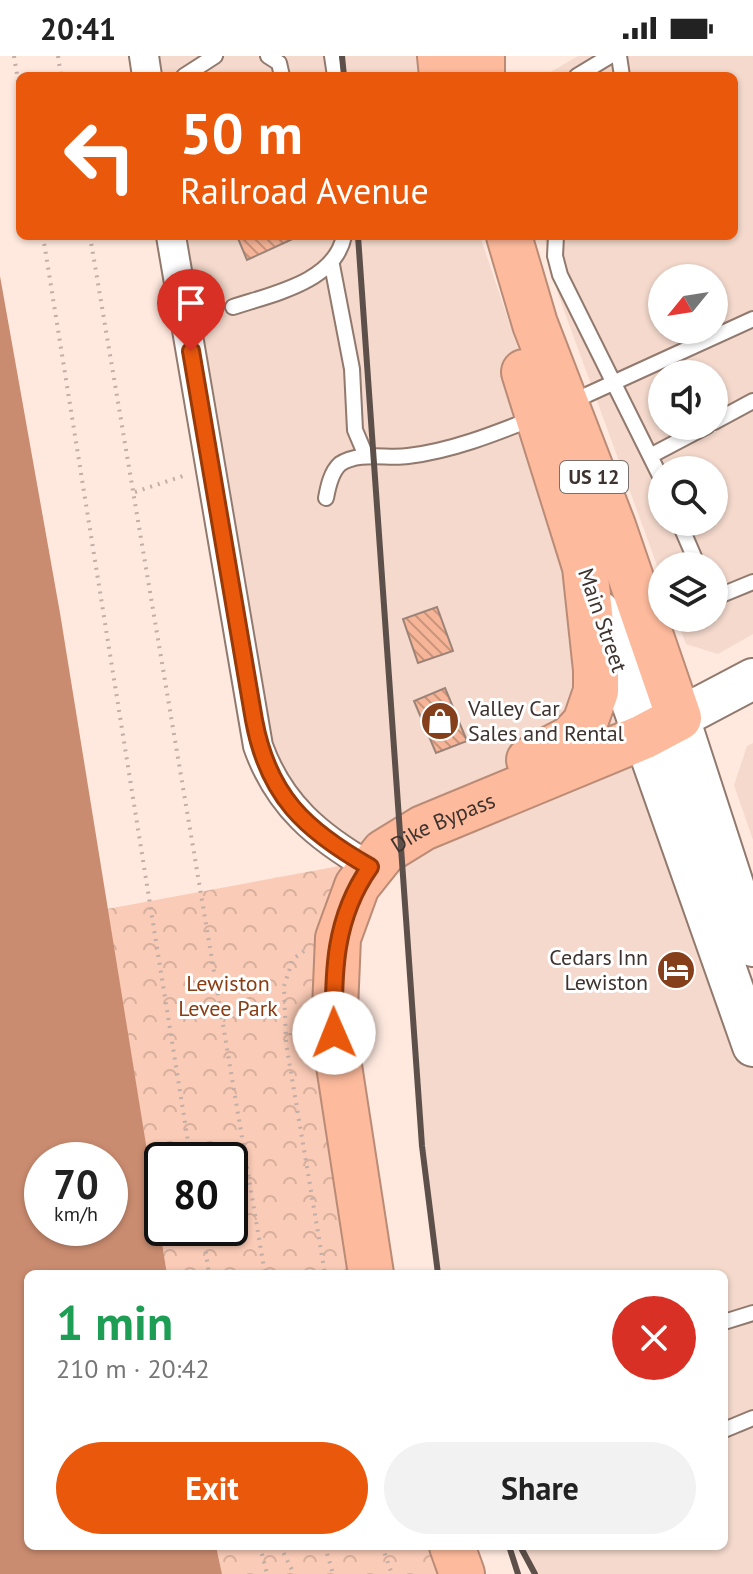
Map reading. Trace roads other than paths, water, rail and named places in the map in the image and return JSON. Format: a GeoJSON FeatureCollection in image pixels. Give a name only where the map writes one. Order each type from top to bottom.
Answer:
{"type":"FeatureCollection","features":[{"type":"Feature","properties":{"kind":"highway"},"geometry":{"type":"LineString","coordinates":[[437,56],[472,68]]}},
{"type":"Feature","properties":{"kind":"highway","name":"Main Street"},"geometry":{"type":"LineString","coordinates":[[482,240],[552,411],[608,511],[661,728]]}},
{"type":"Feature","properties":{"kind":"highway","name":"Main Street"},"geometry":{"type":"LineString","coordinates":[[532,255],[552,411],[585,567]]}},
{"type":"Feature","properties":{"kind":"highway","name":"US 12"},"geometry":{"type":"LineString","coordinates":[[423,828],[487,778],[552,750],[585,723],[596,691],[596,670],[585,567]]}},
{"type":"Feature","properties":{"kind":"highway","name":"Dike Bypass"},"geometry":{"type":"LineString","coordinates":[[370,1270],[341,1090],[333,994],[341,922],[357,886],[370,867],[393,846],[423,828],[661,728]]}},
{"type":"Feature","properties":{"kind":"highway"},"geometry":{"type":"LineString","coordinates":[[453,1550],[462,1574]]}},
{"type":"Feature","properties":{"kind":"main road","name":"Main Street"},"geometry":{"type":"LineString","coordinates":[[585,567],[661,728],[753,946]]}},
{"type":"Feature","properties":{"kind":"main road"},"geometry":{"type":"LineString","coordinates":[[661,728],[753,679]]}},
{"type":"Feature","properties":{"kind":"main road","name":"Main Street"},"geometry":{"type":"LineString","coordinates":[[661,728],[753,1046]]}},
{"type":"Feature","properties":{"kind":"street"},"geometry":{"type":"LineString","coordinates":[[172,240],[254,720],[265,765],[298,817],[370,867]]}},
{"type":"Feature","properties":{"kind":"lane"},"geometry":{"type":"LineString","coordinates":[[190,72],[215,56]]}},
{"type":"Feature","properties":{"kind":"lane"},"geometry":{"type":"LineString","coordinates":[[268,56],[279,63],[281,72]]}},
{"type":"Feature","properties":{"kind":"lane"},"geometry":{"type":"LineString","coordinates":[[584,72],[610,56]]}},
{"type":"Feature","properties":{"kind":"lane"},"geometry":{"type":"LineString","coordinates":[[342,240],[332,265],[352,369],[355,430],[366,456]]}},
{"type":"Feature","properties":{"kind":"lane"},"geometry":{"type":"LineString","coordinates":[[551,240],[532,255],[560,275],[652,455],[680,440]]}},
{"type":"Feature","properties":{"kind":"lane"},"geometry":{"type":"LineString","coordinates":[[233,307],[285,289],[332,265]]}},
{"type":"Feature","properties":{"kind":"lane"},"geometry":{"type":"LineString","coordinates":[[326,498],[328,482],[340,464],[366,456],[408,456],[485,437],[552,411],[753,319]]}},
{"type":"Feature","properties":{"kind":"lane"},"geometry":{"type":"LineString","coordinates":[[728,414],[753,401]]}},
{"type":"Feature","properties":{"kind":"lane"},"geometry":{"type":"LineString","coordinates":[[728,592],[753,582]]}},
{"type":"Feature","properties":{"kind":"lane"},"geometry":{"type":"LineString","coordinates":[[728,1321],[753,1313]]}},
{"type":"Feature","properties":{"kind":"lane"},"geometry":{"type":"LineString","coordinates":[[728,1428],[753,1418]]}},
{"type":"Feature","properties":{"kind":"railway"},"geometry":{"type":"LineString","coordinates":[[342,56],[344,72]]}},
{"type":"Feature","properties":{"kind":"railway"},"geometry":{"type":"LineString","coordinates":[[358,240],[422,1146],[438,1270]]}},
{"type":"Feature","properties":{"kind":"railway"},"geometry":{"type":"LineString","coordinates":[[510,1550],[518,1574]]}},
{"type":"Feature","properties":{"kind":"railway"},"geometry":{"type":"LineString","coordinates":[[522,1550],[535,1574]]}},
{"type":"Feature","properties":{"kind":"place","name":"Valley Car Sales and Rental"},"geometry":{"type":"Point","coordinates":[440,721]}},
{"type":"Feature","properties":{"kind":"place","name":"Cedars Inn Lewiston"},"geometry":{"type":"Point","coordinates":[676,970]}},
{"type":"Feature","properties":{"kind":"park label","name":"Lewiston Levee Park"},"geometry":{"type":"Point","coordinates":[228,996]}}]}
